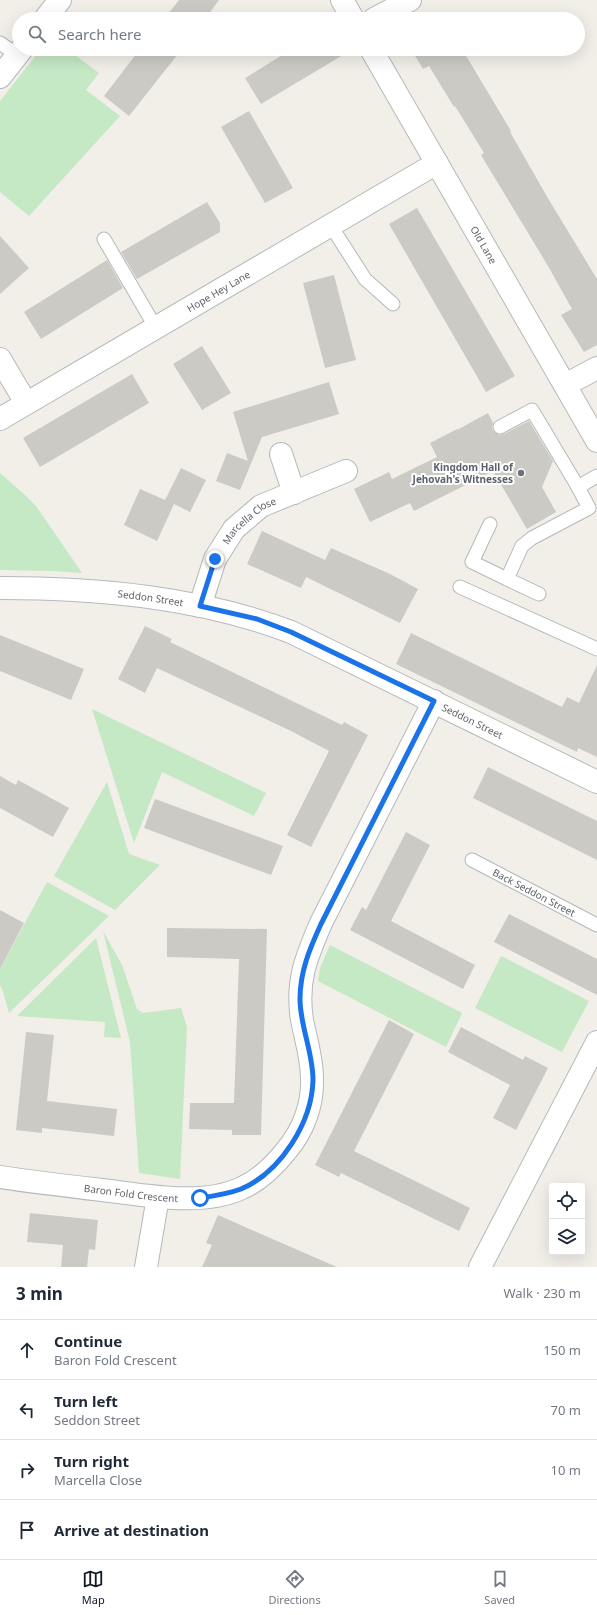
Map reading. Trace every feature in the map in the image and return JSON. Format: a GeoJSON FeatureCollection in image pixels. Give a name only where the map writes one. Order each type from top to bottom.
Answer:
{"type":"FeatureCollection","features":[{"type":"Feature","properties":{"kind":"street"},"geometry":{"type":"LineString","coordinates":[[51,12],[60,0]]}},
{"type":"Feature","properties":{"kind":"street"},"geometry":{"type":"LineString","coordinates":[[342,0],[349,12]]}},
{"type":"Feature","properties":{"kind":"street"},"geometry":{"type":"LineString","coordinates":[[387,12],[410,0]]}},
{"type":"Feature","properties":{"kind":"street"},"geometry":{"type":"LineString","coordinates":[[0,77],[12,51]]}},
{"type":"Feature","properties":{"kind":"street","name":"Old Lane"},"geometry":{"type":"LineString","coordinates":[[375,56],[597,441]]}},
{"type":"Feature","properties":{"kind":"street","name":"Hope Hey Lane"},"geometry":{"type":"LineString","coordinates":[[0,419],[437,163]]}},
{"type":"Feature","properties":{"kind":"street"},"geometry":{"type":"LineString","coordinates":[[0,359],[26,403]]}},
{"type":"Feature","properties":{"kind":"street"},"geometry":{"type":"LineString","coordinates":[[565,386],[597,368]]}},
{"type":"Feature","properties":{"kind":"street"},"geometry":{"type":"LineString","coordinates":[[281,454],[294,492]]}},
{"type":"Feature","properties":{"kind":"street","name":"Marcella Close"},"geometry":{"type":"LineString","coordinates":[[200,606],[215,559],[234,528],[261,506],[346,471]]}},
{"type":"Feature","properties":{"kind":"street","name":"Seddon Street"},"geometry":{"type":"LineString","coordinates":[[0,588],[59,590],[138,596],[200,606],[257,619],[291,632],[597,782]]}},
{"type":"Feature","properties":{"kind":"street","name":"Baron Fold Crescent"},"geometry":{"type":"LineString","coordinates":[[0,1177],[158,1197],[200,1198],[221,1195],[242,1188],[257,1179],[276,1163],[293,1143],[304,1123],[310,1103],[313,1080],[311,1055],[302,1020],[300,1000],[301,977],[306,956],[434,701]]}},
{"type":"Feature","properties":{"kind":"street"},"geometry":{"type":"LineString","coordinates":[[480,1267],[594,1056]]}},
{"type":"Feature","properties":{"kind":"street"},"geometry":{"type":"LineString","coordinates":[[146,1267],[158,1197]]}},
{"type":"Feature","properties":{"kind":"lane"},"geometry":{"type":"LineString","coordinates":[[331,226],[365,279],[393,304]]}},
{"type":"Feature","properties":{"kind":"lane"},"geometry":{"type":"LineString","coordinates":[[104,239],[156,328]]}},
{"type":"Feature","properties":{"kind":"lane"},"geometry":{"type":"LineString","coordinates":[[500,427],[532,410],[589,508],[532,538],[522,546],[507,579]]}},
{"type":"Feature","properties":{"kind":"lane"},"geometry":{"type":"LineString","coordinates":[[578,487],[597,476]]}},
{"type":"Feature","properties":{"kind":"lane"},"geometry":{"type":"LineString","coordinates":[[490,524],[472,562],[539,594]]}},
{"type":"Feature","properties":{"kind":"lane"},"geometry":{"type":"LineString","coordinates":[[460,587],[597,649]]}},
{"type":"Feature","properties":{"kind":"lane","name":"Back Seddon Street"},"geometry":{"type":"LineString","coordinates":[[472,860],[597,925]]}},
{"type":"Feature","properties":{"kind":"green space"},"geometry":{"type":"Polygon","coordinates":[[[35,56],[76,56],[99,73],[86,90],[120,116],[29,216],[0,192],[0,101],[35,56]]]}},
{"type":"Feature","properties":{"kind":"green space"},"geometry":{"type":"Polygon","coordinates":[[[0,473],[36,506],[82,573],[0,570],[0,473]]]}},
{"type":"Feature","properties":{"kind":"green space"},"geometry":{"type":"Polygon","coordinates":[[[92,709],[266,793],[254,816],[162,772],[134,843],[92,709]]]}},
{"type":"Feature","properties":{"kind":"green space"},"geometry":{"type":"Polygon","coordinates":[[[107,782],[129,854],[160,865],[115,910],[54,876],[107,782]]]}},
{"type":"Feature","properties":{"kind":"green space"},"geometry":{"type":"Polygon","coordinates":[[[47,882],[109,916],[9,1013],[0,985],[0,969],[47,882]]]}},
{"type":"Feature","properties":{"kind":"green space"},"geometry":{"type":"Polygon","coordinates":[[[103,931],[122,965],[137,1009],[143,1013],[181,1008],[187,1027],[180,1179],[139,1173],[130,1042],[103,931]]]}},
{"type":"Feature","properties":{"kind":"green space"},"geometry":{"type":"Polygon","coordinates":[[[96,938],[121,1038],[104,1037],[105,1022],[17,1016],[96,938]]]}},
{"type":"Feature","properties":{"kind":"green space"},"geometry":{"type":"Polygon","coordinates":[[[330,945],[462,1013],[446,1047],[318,981],[320,968],[330,945]]]}},
{"type":"Feature","properties":{"kind":"green space"},"geometry":{"type":"Polygon","coordinates":[[[501,956],[589,1001],[562,1052],[475,1008],[501,956]]]}},
{"type":"Feature","properties":{"kind":"building"},"geometry":{"type":"Polygon","coordinates":[[[179,0],[219,0],[210,12],[170,12],[179,0]]]}},
{"type":"Feature","properties":{"kind":"building"},"geometry":{"type":"Polygon","coordinates":[[[135,56],[176,56],[129,116],[104,96],[135,56]]]}},
{"type":"Feature","properties":{"kind":"building"},"geometry":{"type":"Polygon","coordinates":[[[281,56],[341,56],[261,104],[245,78],[281,56]]]}},
{"type":"Feature","properties":{"kind":"building"},"geometry":{"type":"Polygon","coordinates":[[[415,56],[466,56],[511,131],[510,132],[549,200],[597,279],[597,345],[584,352],[561,315],[572,309],[548,266],[481,155],[484,153],[429,66],[423,69],[415,56]]]}},
{"type":"Feature","properties":{"kind":"building"},"geometry":{"type":"Polygon","coordinates":[[[249,111],[293,188],[265,203],[221,127],[249,111]]]}},
{"type":"Feature","properties":{"kind":"building"},"geometry":{"type":"Polygon","coordinates":[[[207,202],[220,223],[220,232],[137,279],[121,252],[207,202]]]}},
{"type":"Feature","properties":{"kind":"building"},"geometry":{"type":"Polygon","coordinates":[[[417,208],[515,376],[486,392],[389,224],[417,208]]]}},
{"type":"Feature","properties":{"kind":"building"},"geometry":{"type":"Polygon","coordinates":[[[0,236],[29,268],[0,294],[0,236]]]}},
{"type":"Feature","properties":{"kind":"building"},"geometry":{"type":"Polygon","coordinates":[[[107,260],[123,288],[41,339],[24,312],[107,260]]]}},
{"type":"Feature","properties":{"kind":"building"},"geometry":{"type":"Polygon","coordinates":[[[334,275],[356,360],[325,368],[303,283],[334,275]]]}},
{"type":"Feature","properties":{"kind":"building"},"geometry":{"type":"Polygon","coordinates":[[[202,346],[231,393],[202,410],[173,364],[202,346]]]}},
{"type":"Feature","properties":{"kind":"building"},"geometry":{"type":"Polygon","coordinates":[[[132,374],[149,403],[40,467],[23,438],[132,374]]]}},
{"type":"Feature","properties":{"kind":"building"},"geometry":{"type":"Polygon","coordinates":[[[329,382],[339,414],[262,437],[240,490],[216,481],[227,453],[248,461],[233,412],[329,382]]]}},
{"type":"Feature","properties":{"kind":"building"},"geometry":{"type":"Polygon","coordinates":[[[488,413],[493,423],[493,431],[499,435],[504,434],[529,421],[553,461],[542,487],[556,512],[527,529],[493,471],[414,511],[410,503],[370,522],[354,489],[389,472],[392,479],[437,457],[430,443],[488,413]]]}},
{"type":"Feature","properties":{"kind":"building"},"geometry":{"type":"Polygon","coordinates":[[[181,468],[206,480],[190,512],[174,504],[157,541],[124,525],[140,489],[165,500],[181,468]]]}},
{"type":"Feature","properties":{"kind":"building"},"geometry":{"type":"Polygon","coordinates":[[[262,531],[325,560],[331,548],[390,574],[418,589],[400,623],[306,577],[301,588],[247,564],[262,531]]]}},
{"type":"Feature","properties":{"kind":"building"},"geometry":{"type":"Polygon","coordinates":[[[145,626],[172,639],[170,642],[342,725],[344,722],[368,735],[311,847],[287,835],[329,751],[291,731],[157,668],[145,693],[118,679],[145,626]]]}},
{"type":"Feature","properties":{"kind":"building"},"geometry":{"type":"Polygon","coordinates":[[[411,633],[562,707],[567,697],[579,703],[597,665],[597,757],[578,748],[577,752],[396,664],[411,633]]]}},
{"type":"Feature","properties":{"kind":"building"},"geometry":{"type":"Polygon","coordinates":[[[0,635],[84,669],[71,700],[0,671],[0,635]]]}},
{"type":"Feature","properties":{"kind":"building"},"geometry":{"type":"Polygon","coordinates":[[[488,767],[597,821],[597,860],[473,798],[488,767]]]}},
{"type":"Feature","properties":{"kind":"building"},"geometry":{"type":"Polygon","coordinates":[[[0,776],[16,785],[18,780],[69,808],[53,837],[0,808],[0,776]]]}},
{"type":"Feature","properties":{"kind":"building"},"geometry":{"type":"Polygon","coordinates":[[[155,799],[283,846],[271,875],[144,828],[155,799]]]}},
{"type":"Feature","properties":{"kind":"building"},"geometry":{"type":"Polygon","coordinates":[[[406,832],[430,845],[391,921],[475,965],[463,989],[350,930],[362,907],[366,910],[406,832]]]}},
{"type":"Feature","properties":{"kind":"building"},"geometry":{"type":"Polygon","coordinates":[[[0,910],[24,923],[0,969],[0,910]]]}},
{"type":"Feature","properties":{"kind":"building"},"geometry":{"type":"Polygon","coordinates":[[[509,914],[597,959],[597,995],[494,942],[509,914]]]}},
{"type":"Feature","properties":{"kind":"building"},"geometry":{"type":"Polygon","coordinates":[[[167,928],[267,929],[261,1135],[232,1135],[232,1130],[189,1129],[190,1103],[234,1103],[239,959],[167,957],[167,928]]]}},
{"type":"Feature","properties":{"kind":"building"},"geometry":{"type":"Polygon","coordinates":[[[389,1020],[414,1034],[354,1151],[470,1208],[459,1231],[341,1173],[339,1177],[315,1165],[389,1020]]]}},
{"type":"Feature","properties":{"kind":"building"},"geometry":{"type":"Polygon","coordinates":[[[461,1027],[523,1060],[525,1056],[548,1068],[516,1130],[493,1118],[510,1085],[448,1052],[461,1027]]]}},
{"type":"Feature","properties":{"kind":"building"},"geometry":{"type":"Polygon","coordinates":[[[26,1032],[54,1035],[47,1101],[117,1109],[114,1136],[42,1128],[42,1133],[16,1130],[26,1032]]]}},
{"type":"Feature","properties":{"kind":"building"},"geometry":{"type":"Polygon","coordinates":[[[30,1213],[98,1220],[95,1250],[89,1249],[87,1267],[61,1267],[63,1245],[27,1242],[30,1213]]]}},
{"type":"Feature","properties":{"kind":"building"},"geometry":{"type":"Polygon","coordinates":[[[218,1215],[337,1267],[202,1267],[212,1245],[206,1243],[218,1215]]]}},
{"type":"Feature","properties":{"kind":"place","name":"Kingdom Hall of Jehovah's Witnesses"},"geometry":{"type":"Point","coordinates":[521,473]}},
{"type":"Feature","properties":{"kind":"route"},"geometry":{"type":"LineString","coordinates":[[200,1198],[221,1195],[242,1188],[257,1179],[276,1163],[293,1143],[304,1123],[310,1103],[313,1080],[311,1055],[302,1020],[300,1000],[301,977],[306,956],[434,701],[291,632],[257,619],[200,606],[215,559]]}}]}
